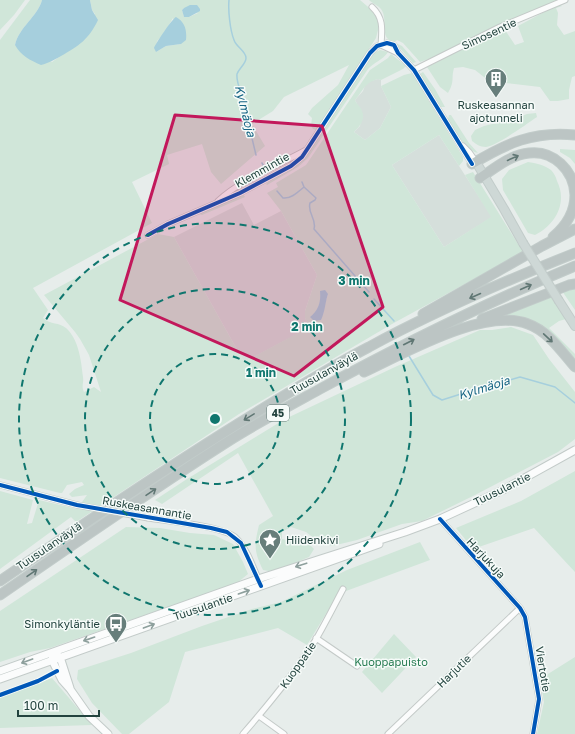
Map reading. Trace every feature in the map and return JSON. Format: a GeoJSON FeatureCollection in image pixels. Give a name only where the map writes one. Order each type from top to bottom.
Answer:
{"type":"FeatureCollection","features":[{"type":"Feature","properties":{"kind":"highway"},"geometry":{"type":"LineString","coordinates":[[474,163],[502,147],[526,138],[554,135],[575,136]]}},
{"type":"Feature","properties":{"kind":"highway"},"geometry":{"type":"LineString","coordinates":[[482,177],[511,158],[530,153],[542,153],[551,156],[566,168],[574,185],[575,195],[571,214],[560,231],[542,246]]}},
{"type":"Feature","properties":{"kind":"highway"},"geometry":{"type":"LineString","coordinates":[[369,347],[542,246],[575,229]]}},
{"type":"Feature","properties":{"kind":"highway","name":"Tuusulanväylä"},"geometry":{"type":"LineString","coordinates":[[0,581],[170,466],[299,387],[369,347],[475,296],[575,252]]}},
{"type":"Feature","properties":{"kind":"highway","name":"Tuusulanväylä"},"geometry":{"type":"LineString","coordinates":[[0,595],[229,441],[360,367],[441,326],[480,307],[575,266]]}},
{"type":"Feature","properties":{"kind":"highway"},"geometry":{"type":"LineString","coordinates":[[306,397],[468,326],[573,284]]}},
{"type":"Feature","properties":{"kind":"highway"},"geometry":{"type":"LineString","coordinates":[[468,326],[486,321],[502,320],[528,324],[540,330],[551,340],[575,367]]}},
{"type":"Feature","properties":{"kind":"main road"},"geometry":{"type":"LineString","coordinates":[[474,163],[500,211],[523,243],[575,326]]}},
{"type":"Feature","properties":{"kind":"main road","name":"Tuusulantie"},"geometry":{"type":"LineString","coordinates":[[0,671],[259,583],[377,545],[405,532],[440,519],[515,483],[575,450]]}},
{"type":"Feature","properties":{"kind":"main road","name":"Tuusulantie"},"geometry":{"type":"LineString","coordinates":[[0,679],[259,583]]}},
{"type":"Feature","properties":{"kind":"main road"},"geometry":{"type":"LineString","coordinates":[[53,652],[60,658],[70,688]]}},
{"type":"Feature","properties":{"kind":"main road"},"geometry":{"type":"LineString","coordinates":[[53,652],[52,660],[62,680],[70,688],[90,716],[108,734]]}},
{"type":"Feature","properties":{"kind":"street","name":"Simosentie"},"geometry":{"type":"LineString","coordinates":[[414,70],[500,27],[565,0]]}},
{"type":"Feature","properties":{"kind":"street"},"geometry":{"type":"LineString","coordinates":[[372,7],[380,16],[382,22],[381,45],[387,43],[394,46],[398,53],[414,70],[458,142],[469,152],[474,163]]}},
{"type":"Feature","properties":{"kind":"street","name":"Klemmintie"},"geometry":{"type":"LineString","coordinates":[[148,235],[168,224],[217,202],[226,193],[239,185],[308,148],[370,53],[377,46],[381,45]]}},
{"type":"Feature","properties":{"kind":"street","name":"Ruskeasannantie"},"geometry":{"type":"LineString","coordinates":[[0,485],[77,505],[227,532],[240,543],[259,583]]}},
{"type":"Feature","properties":{"kind":"street","name":"Harjukuja"},"geometry":{"type":"LineString","coordinates":[[440,519],[520,608]]}},
{"type":"Feature","properties":{"kind":"street","name":"Kuoppatie"},"geometry":{"type":"LineString","coordinates":[[243,734],[287,681],[316,638],[343,589]]}},
{"type":"Feature","properties":{"kind":"street","name":"Harjutie"},"geometry":{"type":"LineString","coordinates":[[388,734],[520,608]]}},
{"type":"Feature","properties":{"kind":"street","name":"Viertotie"},"geometry":{"type":"LineString","coordinates":[[520,608],[525,616],[539,699],[534,734]]}},
{"type":"Feature","properties":{"kind":"street"},"geometry":{"type":"LineString","coordinates":[[316,638],[357,666]]}},
{"type":"Feature","properties":{"kind":"street"},"geometry":{"type":"LineString","coordinates":[[259,716],[284,734]]}},
{"type":"Feature","properties":{"kind":"highlighted area"},"geometry":{"type":"Polygon","coordinates":[[[175,115],[322,126],[383,307],[294,376],[120,300],[175,115]]]}},
{"type":"Feature","properties":{"kind":"shaded area"},"geometry":{"type":"Polygon","coordinates":[[[378,79],[381,80],[381,86],[391,107],[380,128],[365,140],[354,132],[360,126],[362,112],[355,100],[363,91],[365,85],[378,79]]]}},
{"type":"Feature","properties":{"kind":"shaded area"},"geometry":{"type":"Polygon","coordinates":[[[439,135],[492,217],[444,247],[392,165],[439,135]]]}},
{"type":"Feature","properties":{"kind":"shaded area"},"geometry":{"type":"Polygon","coordinates":[[[242,203],[254,225],[281,211],[317,275],[305,311],[305,318],[310,327],[244,362],[174,237],[242,203]]]}},
{"type":"Feature","properties":{"kind":"green space"},"geometry":{"type":"Polygon","coordinates":[[[0,0],[25,0],[0,30],[0,0]]]}},
{"type":"Feature","properties":{"kind":"green space"},"geometry":{"type":"Polygon","coordinates":[[[30,0],[42,0],[37,11],[20,33],[15,45],[52,62],[59,57],[95,14],[92,10],[90,0],[360,0],[374,12],[380,22],[376,38],[316,130],[311,126],[312,118],[308,114],[312,108],[338,85],[349,65],[284,97],[273,111],[252,124],[265,146],[221,184],[211,172],[202,144],[167,155],[169,164],[132,182],[152,223],[33,288],[48,310],[43,318],[49,322],[66,328],[77,344],[84,392],[94,387],[101,392],[89,355],[75,332],[44,295],[158,234],[174,237],[244,362],[309,327],[305,318],[305,311],[317,275],[281,211],[267,193],[278,187],[276,183],[306,165],[370,70],[388,58],[391,54],[406,66],[381,80],[378,79],[373,81],[365,87],[355,100],[363,114],[363,120],[354,132],[365,140],[380,128],[391,107],[381,86],[404,75],[412,73],[463,157],[463,161],[459,166],[439,135],[392,165],[444,247],[491,217],[465,175],[473,172],[523,252],[392,324],[239,414],[76,522],[71,517],[0,569],[0,491],[33,500],[27,524],[32,523],[39,500],[77,509],[87,495],[72,497],[69,494],[75,489],[84,485],[82,482],[67,485],[62,493],[60,493],[0,478],[0,40],[30,0]],[[184,8],[182,10],[184,17],[189,17],[198,13],[184,8]],[[173,18],[163,35],[157,41],[156,52],[166,46],[181,44],[173,18]],[[328,294],[321,299],[316,313],[310,317],[323,315],[328,294]]]}},
{"type":"Feature","properties":{"kind":"green space"},"geometry":{"type":"Polygon","coordinates":[[[369,0],[557,0],[490,30],[443,54],[420,62],[403,43],[397,40],[394,43],[386,37],[383,13],[380,8],[369,0]]]}},
{"type":"Feature","properties":{"kind":"green space"},"geometry":{"type":"Polygon","coordinates":[[[559,4],[562,6],[556,8],[558,13],[557,25],[564,35],[575,31],[575,76],[572,77],[569,90],[569,99],[550,101],[540,87],[489,81],[475,70],[463,67],[454,68],[452,83],[448,93],[440,87],[427,67],[488,36],[505,30],[515,45],[524,42],[518,26],[559,4]]]}},
{"type":"Feature","properties":{"kind":"green space"},"geometry":{"type":"Polygon","coordinates":[[[397,45],[402,46],[416,62],[413,63],[397,45]]]}},
{"type":"Feature","properties":{"kind":"green space"},"geometry":{"type":"Polygon","coordinates":[[[380,50],[388,52],[368,69],[308,158],[298,167],[267,185],[266,184],[276,176],[297,164],[307,155],[374,53],[380,50]]]}},
{"type":"Feature","properties":{"kind":"green space"},"geometry":{"type":"Polygon","coordinates":[[[423,72],[445,107],[441,107],[420,74],[423,72]]]}},
{"type":"Feature","properties":{"kind":"green space"},"geometry":{"type":"Polygon","coordinates":[[[536,113],[537,117],[497,143],[486,147],[472,141],[471,136],[475,130],[484,126],[527,114],[536,113]]]}},
{"type":"Feature","properties":{"kind":"green space"},"geometry":{"type":"Polygon","coordinates":[[[449,115],[451,115],[469,143],[478,153],[468,148],[460,139],[448,119],[449,115]]]}},
{"type":"Feature","properties":{"kind":"green space"},"geometry":{"type":"Polygon","coordinates":[[[560,149],[575,150],[575,164],[570,158],[560,152],[560,149]]]}},
{"type":"Feature","properties":{"kind":"green space"},"geometry":{"type":"Polygon","coordinates":[[[528,162],[540,164],[551,170],[556,178],[561,197],[558,212],[554,219],[542,231],[535,235],[528,233],[503,190],[502,179],[509,170],[528,162]]]}},
{"type":"Feature","properties":{"kind":"green space"},"geometry":{"type":"Polygon","coordinates":[[[243,194],[245,197],[202,215],[199,214],[243,194]]]}},
{"type":"Feature","properties":{"kind":"green space"},"geometry":{"type":"Polygon","coordinates":[[[575,286],[575,310],[562,291],[575,286]]]}},
{"type":"Feature","properties":{"kind":"green space"},"geometry":{"type":"Polygon","coordinates":[[[550,295],[566,319],[559,321],[549,328],[575,354],[575,362],[553,337],[496,317],[550,295]]]}},
{"type":"Feature","properties":{"kind":"green space"},"geometry":{"type":"Polygon","coordinates":[[[511,327],[533,335],[549,359],[575,392],[575,439],[558,452],[422,521],[402,524],[357,540],[332,546],[319,542],[306,532],[291,527],[282,532],[282,539],[310,545],[314,549],[309,557],[274,572],[263,570],[256,553],[256,538],[259,525],[273,516],[238,453],[162,504],[155,500],[285,419],[395,367],[480,330],[511,327]]]}},
{"type":"Feature","properties":{"kind":"green space"},"geometry":{"type":"Polygon","coordinates":[[[575,471],[575,572],[534,528],[473,549],[456,528],[521,501],[575,471]]]}},
{"type":"Feature","properties":{"kind":"green space"},"geometry":{"type":"Polygon","coordinates":[[[126,527],[160,528],[214,535],[233,544],[248,574],[237,583],[50,648],[30,652],[0,662],[0,611],[126,527]]]}},
{"type":"Feature","properties":{"kind":"green space"},"geometry":{"type":"Polygon","coordinates":[[[420,542],[430,560],[338,594],[307,645],[278,628],[185,652],[169,702],[129,734],[122,734],[92,703],[77,679],[78,670],[131,653],[252,609],[281,602],[347,570],[420,542]]]}},
{"type":"Feature","properties":{"kind":"green space","name":"Kuoppapuisto"},"geometry":{"type":"Polygon","coordinates":[[[394,634],[416,657],[382,693],[362,672],[394,634]]]}},
{"type":"Feature","properties":{"kind":"green space"},"geometry":{"type":"Polygon","coordinates":[[[575,657],[575,734],[537,734],[544,702],[540,679],[575,657]]]}},
{"type":"Feature","properties":{"kind":"green space"},"geometry":{"type":"Polygon","coordinates":[[[52,678],[92,725],[0,728],[0,697],[52,678]]]}},
{"type":"Feature","properties":{"kind":"water"},"geometry":{"type":"Polygon","coordinates":[[[42,0],[90,0],[92,10],[98,20],[95,27],[87,37],[78,45],[54,60],[41,65],[23,55],[15,45],[20,33],[37,11],[42,0]]]}},
{"type":"Feature","properties":{"kind":"water"},"geometry":{"type":"Polygon","coordinates":[[[190,5],[197,5],[200,11],[189,17],[184,17],[182,10],[190,5]]]}},
{"type":"Feature","properties":{"kind":"water"},"geometry":{"type":"Polygon","coordinates":[[[176,17],[182,21],[185,27],[186,40],[181,44],[166,46],[156,52],[154,48],[155,45],[176,17]]]}},
{"type":"Feature","properties":{"kind":"water"},"geometry":{"type":"Polygon","coordinates":[[[325,290],[328,294],[321,320],[314,321],[310,317],[319,305],[320,291],[325,290]]]}},
{"type":"Feature","properties":{"kind":"waterway","name":"Kylmäoja"},"geometry":{"type":"LineString","coordinates":[[229,0],[230,20],[233,36],[235,42],[246,56],[246,60],[238,72],[237,77],[244,100],[256,155]]}},
{"type":"Feature","properties":{"kind":"waterway","name":"Kylmäoja"},"geometry":{"type":"LineString","coordinates":[[262,163],[265,168]]}},
{"type":"Feature","properties":{"kind":"waterway","name":"Kylmäoja"},"geometry":{"type":"LineString","coordinates":[[302,182],[304,187]]}},
{"type":"Feature","properties":{"kind":"waterway","name":"Kylmäoja"},"geometry":{"type":"LineString","coordinates":[[277,191],[283,198],[286,198],[294,195],[304,187],[316,198],[310,203],[309,207],[315,225],[314,229],[369,292]]}},
{"type":"Feature","properties":{"kind":"waterway","name":"Kylmäoja"},"geometry":{"type":"LineString","coordinates":[[374,299],[394,321]]}},
{"type":"Feature","properties":{"kind":"waterway","name":"Kylmäoja"},"geometry":{"type":"LineString","coordinates":[[409,356],[433,395],[442,400],[520,377],[555,387],[575,403]]}},
{"type":"Feature","properties":{"kind":"cycle path"},"geometry":{"type":"LineString","coordinates":[[148,235],[168,224],[240,193],[291,166],[302,157],[370,53],[377,46],[387,43],[394,45],[398,53],[414,70],[472,164]]}},
{"type":"Feature","properties":{"kind":"cycle path"},"geometry":{"type":"LineString","coordinates":[[0,485],[77,505],[227,532],[241,543],[261,586]]}},
{"type":"Feature","properties":{"kind":"cycle path"},"geometry":{"type":"LineString","coordinates":[[440,519],[520,608],[525,617],[539,699],[533,734]]}},
{"type":"Feature","properties":{"kind":"cycle path"},"geometry":{"type":"LineString","coordinates":[[0,695],[38,681],[57,671]]}},
{"type":"Feature","properties":{"kind":"place","name":"Ruskeasannan ajotunneli"},"geometry":{"type":"Point","coordinates":[496,98]}},
{"type":"Feature","properties":{"kind":"place","name":"Hiidenkivi"},"geometry":{"type":"Point","coordinates":[270,560]}},
{"type":"Feature","properties":{"kind":"place","name":"Simonkyläntie"},"geometry":{"type":"Point","coordinates":[116,644]}}]}
